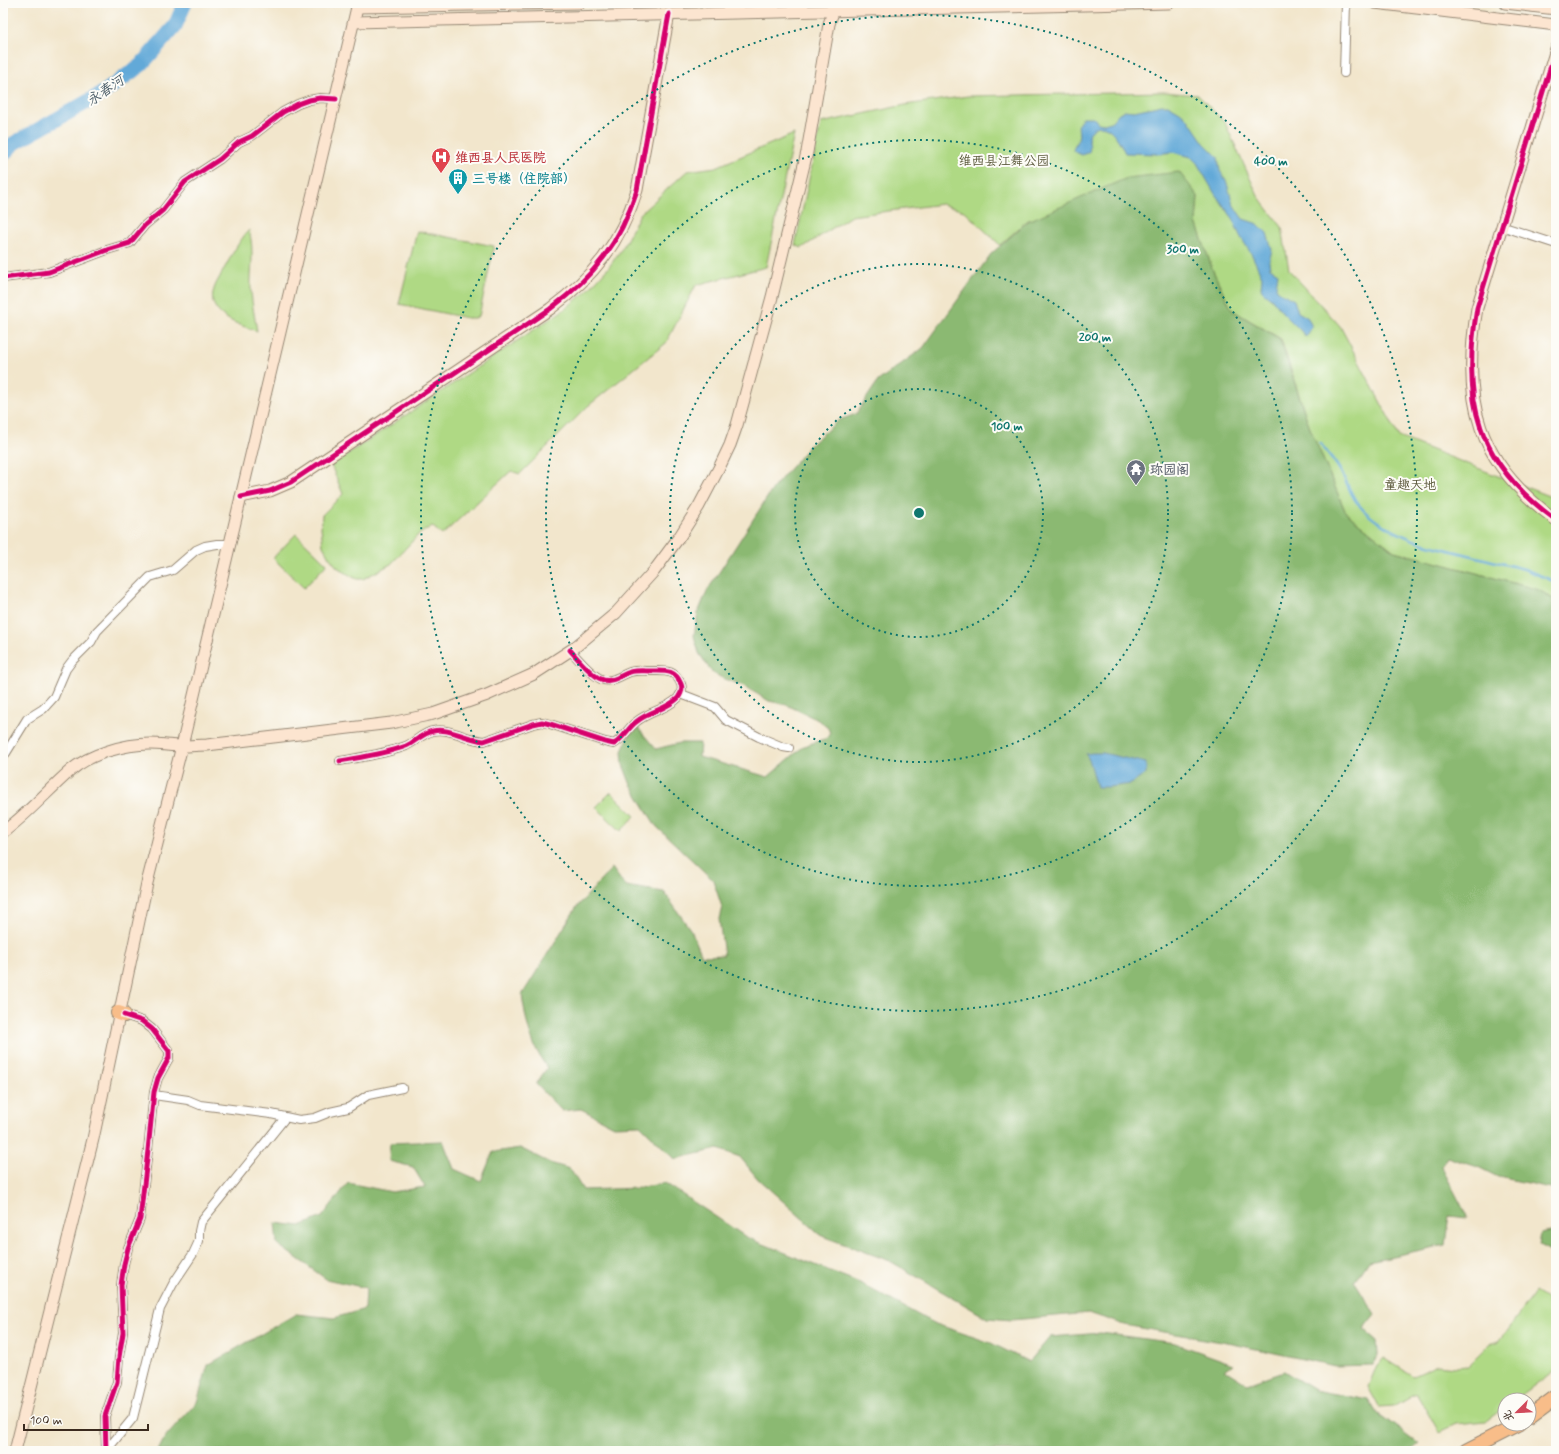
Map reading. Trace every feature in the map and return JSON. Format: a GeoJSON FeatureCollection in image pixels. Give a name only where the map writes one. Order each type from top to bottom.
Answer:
{"type":"FeatureCollection","features":[{"type":"Feature","properties":{"kind":"highway"},"geometry":{"type":"LineString","coordinates":[[1537,1411],[1556,1397]]}},
{"type":"Feature","properties":{"kind":"highway"},"geometry":{"type":"LineString","coordinates":[[1466,1451],[1503,1432]]}},
{"type":"Feature","properties":{"kind":"main road"},"geometry":{"type":"LineString","coordinates":[[15,1451],[93,1139],[121,1014],[180,775],[182,746],[358,4],[579,3]]}},
{"type":"Feature","properties":{"kind":"main road"},"geometry":{"type":"LineString","coordinates":[[354,22],[669,14],[834,7],[1169,3]]}},
{"type":"Feature","properties":{"kind":"main road"},"geometry":{"type":"LineString","coordinates":[[1375,3],[1556,25]]}},
{"type":"Feature","properties":{"kind":"main road"},"geometry":{"type":"LineString","coordinates":[[1505,3],[1556,8]]}},
{"type":"Feature","properties":{"kind":"main road"},"geometry":{"type":"LineString","coordinates":[[3,832],[19,821],[71,770],[95,755],[130,746],[149,744],[182,746],[230,743],[364,727],[426,716],[461,705],[512,685],[534,674],[570,650],[616,613],[663,559],[695,512],[730,445],[737,425],[772,297],[791,220],[807,152],[829,24],[834,7]]}},
{"type":"Feature","properties":{"kind":"main road"},"geometry":{"type":"LineString","coordinates":[[241,497],[270,491],[291,482],[550,309],[576,288],[599,264],[620,232],[632,206],[637,190],[669,14]]}},
{"type":"Feature","properties":{"kind":"main road"},"geometry":{"type":"LineString","coordinates":[[1556,48],[1477,308],[1472,336],[1471,371],[1476,415],[1490,450],[1503,470],[1517,487],[1538,507],[1556,520]]}},
{"type":"Feature","properties":{"kind":"main road"},"geometry":{"type":"LineString","coordinates":[[21,1451],[99,1140],[121,1014]]}},
{"type":"Feature","properties":{"kind":"street"},"geometry":{"type":"LineString","coordinates":[[1344,73],[1346,3]]}},
{"type":"Feature","properties":{"kind":"street"},"geometry":{"type":"LineString","coordinates":[[3,278],[49,272],[106,250],[130,243],[146,225],[163,210],[185,182],[220,159],[239,142],[252,136],[278,115],[298,104],[320,98],[336,99]]}},
{"type":"Feature","properties":{"kind":"street"},"geometry":{"type":"LineString","coordinates":[[1501,226],[1556,244]]}},
{"type":"Feature","properties":{"kind":"street"},"geometry":{"type":"LineString","coordinates":[[3,755],[6,753],[27,719],[43,709],[54,697],[66,669],[72,660],[91,642],[97,631],[150,577],[173,570],[196,550],[205,546],[230,544]]}},
{"type":"Feature","properties":{"kind":"street"},"geometry":{"type":"LineString","coordinates":[[340,761],[400,748],[433,731],[443,730],[484,741],[542,722],[614,744],[635,723],[642,718],[664,709],[681,694],[682,685],[676,674],[671,671],[640,670],[630,672],[607,681],[601,680],[570,650]]}},
{"type":"Feature","properties":{"kind":"street"},"geometry":{"type":"LineString","coordinates":[[681,694],[715,707],[726,720],[759,737],[789,748]]}},
{"type":"Feature","properties":{"kind":"street"},"geometry":{"type":"LineString","coordinates":[[106,1451],[105,1416],[117,1382],[123,1333],[121,1285],[124,1264],[128,1248],[140,1219],[154,1095],[158,1078],[169,1058],[169,1052],[152,1029],[142,1021],[121,1014]]}},
{"type":"Feature","properties":{"kind":"street"},"geometry":{"type":"LineString","coordinates":[[154,1095],[188,1100],[200,1105],[271,1114],[299,1120],[315,1118],[330,1112],[348,1108],[368,1095],[402,1088]]}},
{"type":"Feature","properties":{"kind":"street"},"geometry":{"type":"LineString","coordinates":[[106,1451],[133,1418],[160,1309],[173,1284],[193,1254],[199,1241],[201,1222],[285,1118]]}},
{"type":"Feature","properties":{"kind":"green space","name":"维西县江舞公园"},"geometry":{"type":"Polygon","coordinates":[[[1164,92],[1198,95],[1225,123],[1258,196],[1282,227],[1289,270],[1340,326],[1399,437],[1556,499],[1556,601],[1539,590],[1394,551],[1346,513],[1309,426],[1281,339],[1232,310],[1213,271],[1196,222],[1198,196],[1028,220],[1000,245],[964,211],[942,204],[851,216],[802,248],[795,245],[821,123],[905,105],[968,96],[1164,92]]]}},
{"type":"Feature","properties":{"kind":"green space"},"geometry":{"type":"Polygon","coordinates":[[[794,134],[766,267],[696,285],[666,343],[588,406],[520,474],[511,471],[442,535],[432,526],[418,535],[391,564],[363,579],[357,579],[337,567],[323,546],[321,527],[322,515],[343,494],[331,465],[565,309],[588,290],[609,267],[623,247],[640,214],[687,171],[716,167],[794,134]]]}},
{"type":"Feature","properties":{"kind":"green space"},"geometry":{"type":"Polygon","coordinates":[[[1179,172],[1198,196],[1196,222],[1213,271],[1232,310],[1280,339],[1309,426],[1346,513],[1394,551],[1539,590],[1556,601],[1556,1189],[1498,1177],[1478,1167],[1447,1157],[1441,1166],[1468,1218],[1449,1216],[1445,1245],[1369,1261],[1355,1282],[1375,1314],[1363,1329],[1377,1341],[1378,1355],[1371,1365],[1335,1366],[1233,1344],[1124,1325],[1089,1313],[1012,1320],[987,1318],[890,1261],[822,1236],[758,1179],[740,1157],[718,1149],[675,1159],[640,1125],[614,1126],[581,1109],[562,1111],[536,1084],[547,1068],[533,1042],[522,995],[576,908],[612,868],[625,886],[664,892],[692,932],[702,956],[724,955],[719,919],[722,907],[713,880],[656,826],[631,785],[623,765],[622,751],[630,734],[638,728],[656,749],[680,743],[700,743],[699,757],[768,777],[804,746],[827,738],[830,733],[828,728],[818,720],[787,705],[769,701],[742,685],[724,679],[713,673],[699,653],[694,636],[698,613],[707,591],[774,487],[811,444],[839,420],[856,414],[878,381],[923,348],[991,254],[1028,221],[1127,178],[1179,172]]]}},
{"type":"Feature","properties":{"kind":"green space"},"geometry":{"type":"Polygon","coordinates":[[[249,230],[252,246],[251,291],[257,331],[241,326],[225,318],[214,306],[213,298],[217,281],[235,249],[249,230]]]}},
{"type":"Feature","properties":{"kind":"green space"},"geometry":{"type":"Polygon","coordinates":[[[417,231],[494,246],[479,316],[475,318],[467,318],[399,304],[417,231]]]}},
{"type":"Feature","properties":{"kind":"green space"},"geometry":{"type":"Polygon","coordinates":[[[296,534],[327,564],[304,588],[273,558],[296,534]]]}},
{"type":"Feature","properties":{"kind":"green space"},"geometry":{"type":"Polygon","coordinates":[[[611,792],[635,816],[621,831],[596,807],[611,792]]]}},
{"type":"Feature","properties":{"kind":"green space"},"geometry":{"type":"Polygon","coordinates":[[[443,1141],[454,1169],[481,1181],[493,1152],[520,1148],[550,1163],[570,1169],[583,1190],[639,1188],[665,1183],[746,1237],[860,1283],[933,1323],[991,1343],[1029,1362],[1050,1337],[1101,1333],[1175,1343],[1233,1364],[1225,1370],[1247,1384],[1284,1371],[1314,1390],[1369,1400],[1376,1412],[1419,1444],[1409,1451],[158,1451],[164,1439],[197,1402],[208,1365],[296,1314],[334,1318],[365,1309],[366,1288],[326,1279],[277,1244],[275,1223],[300,1226],[322,1217],[348,1183],[392,1192],[425,1187],[413,1167],[389,1161],[390,1143],[443,1141]]]}},
{"type":"Feature","properties":{"kind":"green space"},"geometry":{"type":"Polygon","coordinates":[[[1556,1231],[1556,1254],[1539,1245],[1541,1234],[1556,1231]]]}},
{"type":"Feature","properties":{"kind":"green space"},"geometry":{"type":"Polygon","coordinates":[[[1535,1292],[1546,1299],[1556,1323],[1556,1369],[1526,1392],[1497,1392],[1497,1413],[1486,1421],[1456,1424],[1439,1432],[1416,1393],[1394,1406],[1379,1407],[1368,1387],[1377,1365],[1384,1358],[1413,1376],[1437,1365],[1455,1367],[1468,1366],[1491,1343],[1498,1343],[1535,1292]]]}},
{"type":"Feature","properties":{"kind":"water"},"geometry":{"type":"Polygon","coordinates":[[[1168,105],[1187,118],[1204,143],[1218,157],[1220,171],[1226,180],[1233,204],[1238,212],[1243,219],[1258,224],[1267,233],[1272,250],[1269,262],[1270,268],[1278,273],[1276,288],[1278,291],[1294,300],[1298,312],[1308,318],[1312,327],[1306,337],[1261,289],[1262,277],[1252,255],[1240,236],[1232,217],[1215,194],[1197,163],[1191,157],[1173,152],[1157,154],[1125,153],[1114,134],[1110,130],[1101,126],[1096,127],[1089,134],[1089,152],[1082,155],[1073,151],[1079,136],[1078,126],[1083,117],[1093,117],[1098,123],[1104,124],[1111,122],[1119,113],[1125,110],[1134,111],[1168,105]]]}},
{"type":"Feature","properties":{"kind":"water"},"geometry":{"type":"Polygon","coordinates":[[[1103,753],[1146,763],[1146,774],[1131,784],[1097,787],[1090,762],[1086,754],[1103,753]]]}},
{"type":"Feature","properties":{"kind":"waterway","name":"永春河"},"geometry":{"type":"LineString","coordinates":[[3,155],[13,144],[103,93],[141,65],[175,26],[185,3]]}},
{"type":"Feature","properties":{"kind":"waterway"},"geometry":{"type":"LineString","coordinates":[[1320,443],[1338,467],[1356,502],[1365,512],[1380,523],[1421,543],[1524,569],[1556,582]]}},
{"type":"Feature","properties":{"kind":"cycle path"},"geometry":{"type":"LineString","coordinates":[[241,497],[270,491],[291,482],[550,309],[566,297],[592,271],[614,243],[637,190],[669,14]]}},
{"type":"Feature","properties":{"kind":"cycle path"},"geometry":{"type":"LineString","coordinates":[[1556,49],[1477,308],[1471,373],[1474,401],[1481,428],[1492,453],[1508,476],[1529,498],[1556,520]]}},
{"type":"Feature","properties":{"kind":"cycle path"},"geometry":{"type":"LineString","coordinates":[[3,278],[49,272],[130,243],[145,225],[163,210],[185,182],[220,159],[239,142],[252,136],[283,112],[298,104],[320,98],[336,99]]}},
{"type":"Feature","properties":{"kind":"cycle path"},"geometry":{"type":"LineString","coordinates":[[340,761],[398,749],[433,731],[439,730],[452,732],[484,741],[542,722],[614,744],[641,718],[673,702],[681,693],[682,686],[679,679],[673,673],[665,671],[635,671],[612,680],[601,679],[589,670],[570,650]]}},
{"type":"Feature","properties":{"kind":"cycle path"},"geometry":{"type":"LineString","coordinates":[[106,1451],[105,1416],[117,1382],[123,1333],[121,1285],[124,1264],[128,1248],[140,1219],[154,1092],[158,1078],[169,1058],[169,1051],[152,1029],[142,1021],[124,1015]]}},
{"type":"Feature","properties":{"kind":"place","name":"维西县人民医院"},"geometry":{"type":"Point","coordinates":[441,174]}},
{"type":"Feature","properties":{"kind":"place","name":"三号楼（住院部）"},"geometry":{"type":"Point","coordinates":[458,195]}},
{"type":"Feature","properties":{"kind":"place","name":"珎园阁"},"geometry":{"type":"Point","coordinates":[1136,486]}},
{"type":"Feature","properties":{"kind":"park label","name":"童趣天地"},"geometry":{"type":"Point","coordinates":[1410,484]}}]}
